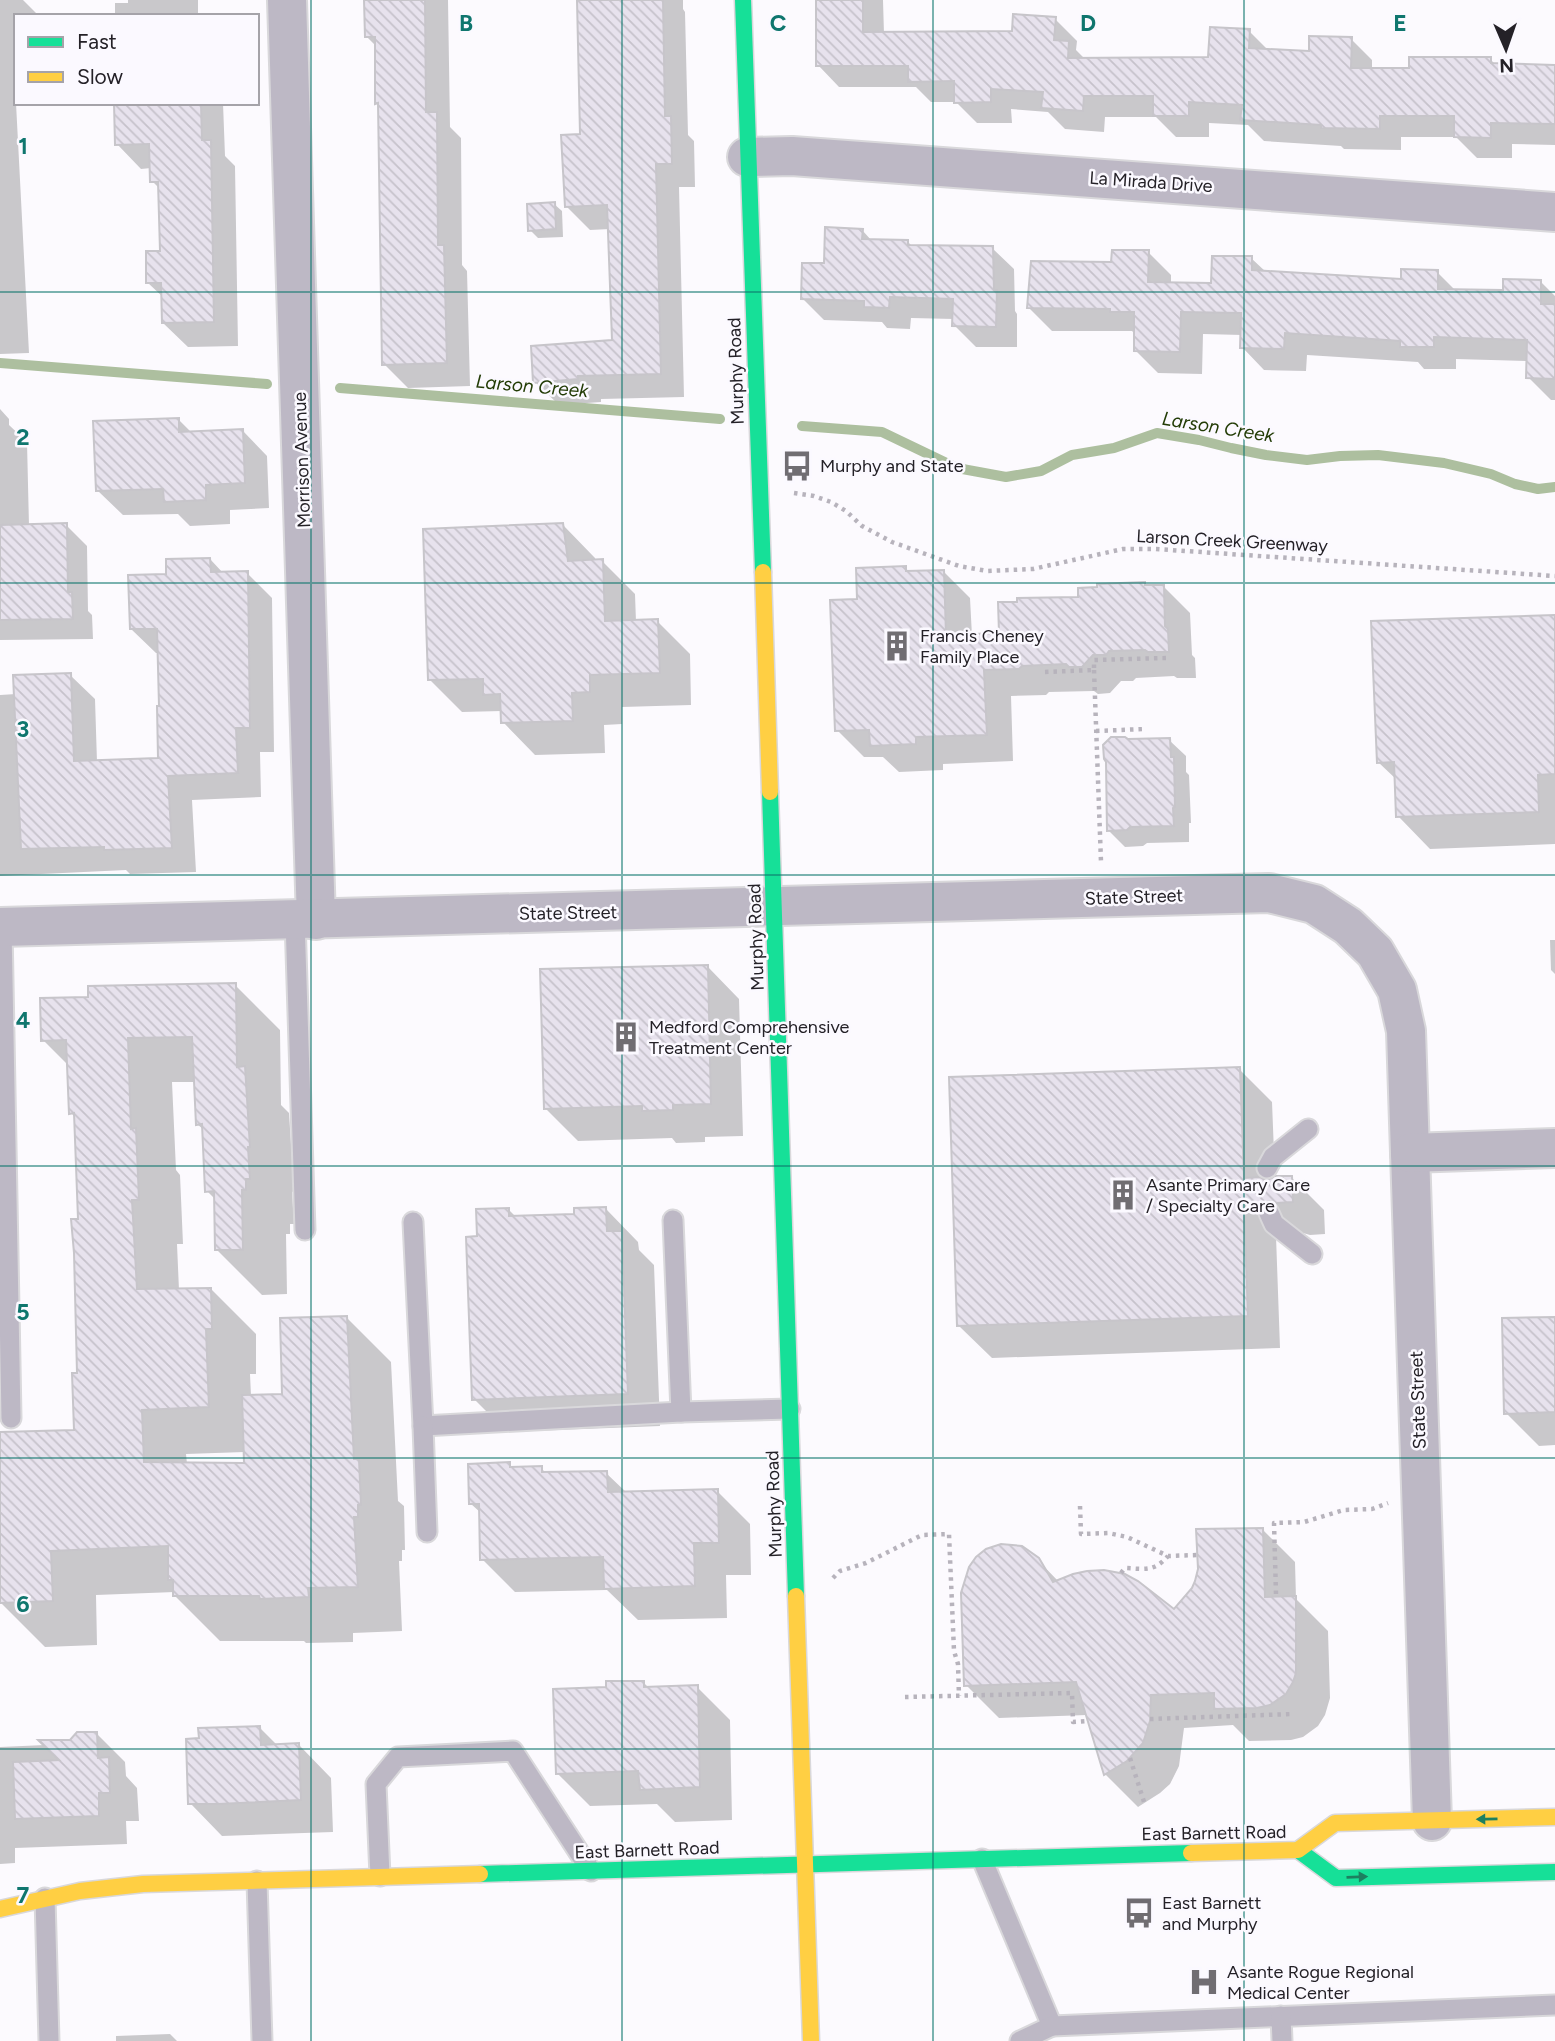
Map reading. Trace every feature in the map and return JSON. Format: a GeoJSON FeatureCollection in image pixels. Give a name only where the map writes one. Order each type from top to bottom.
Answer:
{"type":"FeatureCollection","features":[{"type":"Feature","properties":{"kind":"street","name":"Morrison Avenue"},"geometry":{"type":"LineString","coordinates":[[287,0],[306,920]]}},
{"type":"Feature","properties":{"kind":"street","name":"Murphy Road"},"geometry":{"type":"LineString","coordinates":[[743,0],[811,2041]]}},
{"type":"Feature","properties":{"kind":"street","name":"La Mirada Drive"},"geometry":{"type":"LineString","coordinates":[[747,158],[792,156],[1555,212]]}},
{"type":"Feature","properties":{"kind":"street","name":"State Street"},"geometry":{"type":"LineString","coordinates":[[1,927],[1269,893],[1314,904],[1348,926],[1375,952],[1397,990],[1406,1031],[1432,1821]]}},
{"type":"Feature","properties":{"kind":"street"},"geometry":{"type":"LineString","coordinates":[[1410,1153],[1555,1148]]}},
{"type":"Feature","properties":{"kind":"street","name":"East Barnett Road"},"geometry":{"type":"LineString","coordinates":[[0,1909],[80,1891],[143,1884],[1298,1850],[1335,1823],[1555,1817]]}},
{"type":"Feature","properties":{"kind":"street","name":"East Barnett Road"},"geometry":{"type":"LineString","coordinates":[[1298,1850],[1336,1878],[1555,1872]]}},
{"type":"Feature","properties":{"kind":"lane"},"geometry":{"type":"LineString","coordinates":[[305,1230],[306,920]]}},
{"type":"Feature","properties":{"kind":"lane"},"geometry":{"type":"LineString","coordinates":[[1,927],[11,1418]]}},
{"type":"Feature","properties":{"kind":"lane"},"geometry":{"type":"LineString","coordinates":[[1267,1168],[1273,1157],[1308,1129]]}},
{"type":"Feature","properties":{"kind":"lane"},"geometry":{"type":"LineString","coordinates":[[1269,1213],[1274,1224],[1312,1254]]}},
{"type":"Feature","properties":{"kind":"lane"},"geometry":{"type":"LineString","coordinates":[[673,1220],[681,1412]]}},
{"type":"Feature","properties":{"kind":"lane"},"geometry":{"type":"LineString","coordinates":[[413,1222],[427,1532]]}},
{"type":"Feature","properties":{"kind":"lane"},"geometry":{"type":"LineString","coordinates":[[423,1426],[790,1409]]}},
{"type":"Feature","properties":{"kind":"lane"},"geometry":{"type":"LineString","coordinates":[[380,1876],[376,1784],[398,1757],[513,1751],[592,1871]]}},
{"type":"Feature","properties":{"kind":"lane"},"geometry":{"type":"LineString","coordinates":[[982,1859],[1052,2026]]}},
{"type":"Feature","properties":{"kind":"lane"},"geometry":{"type":"LineString","coordinates":[[257,1881],[262,2041]]}},
{"type":"Feature","properties":{"kind":"lane"},"geometry":{"type":"LineString","coordinates":[[45,1898],[49,2041]]}},
{"type":"Feature","properties":{"kind":"lane"},"geometry":{"type":"LineString","coordinates":[[1020,2041],[1052,2026],[1555,2005]]}},
{"type":"Feature","properties":{"kind":"lane"},"geometry":{"type":"LineString","coordinates":[[1281,2016],[1282,2041]]}},
{"type":"Feature","properties":{"kind":"path","name":"Larson Creek Greenway"},"geometry":{"type":"LineString","coordinates":[[760,492],[814,496],[846,511],[877,535],[959,566],[987,571],[1033,569],[1122,549],[1156,549],[1555,576]]}},
{"type":"Feature","properties":{"kind":"path"},"geometry":{"type":"LineString","coordinates":[[1101,865],[1094,660],[1167,658]]}},
{"type":"Feature","properties":{"kind":"path"},"geometry":{"type":"LineString","coordinates":[[1045,672],[1094,670]]}},
{"type":"Feature","properties":{"kind":"path"},"geometry":{"type":"LineString","coordinates":[[1096,731],[1145,729]]}},
{"type":"Feature","properties":{"kind":"path"},"geometry":{"type":"LineString","coordinates":[[1276,1594],[1274,1522],[1304,1521],[1343,1510],[1372,1509],[1391,1502]]}},
{"type":"Feature","properties":{"kind":"path"},"geometry":{"type":"LineString","coordinates":[[1080,1506],[1081,1534],[1108,1533],[1127,1536],[1168,1556],[1197,1555]]}},
{"type":"Feature","properties":{"kind":"path"},"geometry":{"type":"LineString","coordinates":[[832,1580],[840,1571],[866,1563],[922,1535],[949,1534],[954,1651],[958,1664],[959,1696]]}},
{"type":"Feature","properties":{"kind":"path"},"geometry":{"type":"LineString","coordinates":[[1121,1573],[1125,1568],[1152,1569],[1160,1566],[1168,1556]]}},
{"type":"Feature","properties":{"kind":"path"},"geometry":{"type":"LineString","coordinates":[[905,1697],[1072,1693],[1073,1722],[1087,1721]]}},
{"type":"Feature","properties":{"kind":"path"},"geometry":{"type":"LineString","coordinates":[[1150,1719],[1293,1714]]}},
{"type":"Feature","properties":{"kind":"path"},"geometry":{"type":"LineString","coordinates":[[1130,1758],[1145,1805]]}},
{"type":"Feature","properties":{"kind":"building"},"geometry":{"type":"Polygon","coordinates":[[[364,0],[425,0],[426,112],[437,112],[438,245],[444,245],[447,363],[382,365],[375,37],[365,37],[364,0]]]}},
{"type":"Feature","properties":{"kind":"building"},"geometry":{"type":"Polygon","coordinates":[[[577,0],[663,0],[665,116],[671,116],[672,164],[656,164],[661,374],[578,376],[578,379],[533,383],[531,346],[612,340],[607,205],[565,207],[561,135],[580,134],[577,0]]]}},
{"type":"Feature","properties":{"kind":"building"},"geometry":{"type":"Polygon","coordinates":[[[816,0],[863,0],[863,32],[1012,31],[1013,14],[1056,17],[1054,40],[1069,41],[1068,58],[1208,57],[1210,27],[1250,29],[1249,48],[1309,51],[1309,36],[1352,37],[1351,68],[1409,68],[1409,57],[1491,57],[1491,63],[1555,65],[1555,124],[1491,123],[1491,138],[1454,137],[1454,116],[1380,116],[1380,129],[1321,128],[1321,125],[1240,120],[1242,105],[1189,102],[1189,116],[1153,116],[1153,96],[1084,96],[1083,111],[1041,108],[1043,92],[991,89],[991,102],[954,103],[954,81],[908,82],[908,66],[816,66],[816,0]]]}},
{"type":"Feature","properties":{"kind":"building"},"geometry":{"type":"Polygon","coordinates":[[[114,105],[201,105],[202,140],[211,140],[214,322],[162,323],[161,283],[146,283],[146,251],[160,251],[158,182],[150,182],[149,144],[115,145],[114,105]]]}},
{"type":"Feature","properties":{"kind":"building"},"geometry":{"type":"Polygon","coordinates":[[[555,202],[556,229],[528,231],[527,204],[555,202]]]}},
{"type":"Feature","properties":{"kind":"building"},"geometry":{"type":"Polygon","coordinates":[[[825,227],[863,229],[862,239],[908,240],[908,245],[993,246],[994,290],[997,290],[996,327],[952,326],[953,299],[890,297],[889,308],[864,307],[864,301],[801,299],[802,263],[824,263],[825,227]]]}},
{"type":"Feature","properties":{"kind":"building"},"geometry":{"type":"Polygon","coordinates":[[[1112,250],[1149,250],[1148,282],[1211,283],[1212,256],[1252,256],[1252,270],[1401,279],[1401,269],[1438,270],[1438,289],[1503,290],[1503,279],[1541,280],[1541,304],[1555,304],[1555,379],[1526,378],[1527,340],[1434,337],[1434,347],[1400,347],[1400,341],[1285,333],[1284,349],[1240,348],[1241,313],[1181,312],[1180,352],[1134,351],[1134,312],[1110,312],[1110,309],[1027,308],[1031,261],[1111,262],[1112,250]]]}},
{"type":"Feature","properties":{"kind":"building"},"geometry":{"type":"Polygon","coordinates":[[[179,418],[179,432],[243,429],[245,483],[206,485],[206,500],[164,502],[163,489],[96,491],[93,421],[179,418]]]}},
{"type":"Feature","properties":{"kind":"building"},"geometry":{"type":"Polygon","coordinates":[[[67,523],[68,592],[72,592],[73,619],[0,620],[0,525],[67,523]]]}},
{"type":"Feature","properties":{"kind":"building"},"geometry":{"type":"Polygon","coordinates":[[[563,523],[568,561],[603,559],[605,621],[658,619],[660,673],[590,675],[590,692],[572,693],[573,721],[501,723],[500,694],[483,695],[483,679],[428,680],[423,529],[563,523]]]}},
{"type":"Feature","properties":{"kind":"building"},"geometry":{"type":"Polygon","coordinates":[[[210,558],[211,572],[248,571],[250,728],[236,728],[238,773],[168,776],[172,848],[21,849],[13,675],[71,673],[74,761],[158,758],[157,629],[130,629],[128,575],[166,574],[166,559],[210,558]]]}},
{"type":"Feature","properties":{"kind":"building","name":"Francis Cheney Family Place"},"geometry":{"type":"Polygon","coordinates":[[[906,566],[906,571],[944,570],[946,635],[999,633],[998,602],[1017,602],[1017,598],[1078,597],[1078,588],[1097,587],[1097,584],[1145,582],[1145,585],[1164,585],[1169,652],[1109,651],[1106,655],[1093,655],[1082,667],[1069,667],[1066,664],[984,670],[987,735],[916,737],[916,744],[870,746],[869,730],[835,731],[830,600],[857,599],[856,568],[906,566]]]}},
{"type":"Feature","properties":{"kind":"building"},"geometry":{"type":"Polygon","coordinates":[[[1555,615],[1555,774],[1538,775],[1539,812],[1396,817],[1394,762],[1377,763],[1371,621],[1555,615]]]}},
{"type":"Feature","properties":{"kind":"building"},"geometry":{"type":"Polygon","coordinates":[[[1111,737],[1170,738],[1171,757],[1174,757],[1174,826],[1130,827],[1127,830],[1107,831],[1106,762],[1103,745],[1111,737]]]}},
{"type":"Feature","properties":{"kind":"building","name":"Medford Comprehensive Treatment Center"},"geometry":{"type":"Polygon","coordinates":[[[708,965],[711,1104],[673,1105],[673,1110],[642,1111],[642,1106],[544,1109],[540,969],[708,965]]]}},
{"type":"Feature","properties":{"kind":"building"},"geometry":{"type":"Polygon","coordinates":[[[236,983],[237,1067],[245,1066],[250,1147],[250,1179],[246,1179],[246,1190],[242,1190],[243,1250],[215,1250],[214,1191],[205,1192],[202,1124],[196,1125],[192,1037],[128,1038],[131,1129],[136,1128],[139,1200],[132,1200],[137,1289],[211,1288],[212,1329],[206,1329],[209,1407],[142,1410],[144,1462],[244,1463],[242,1395],[282,1394],[280,1318],[347,1316],[354,1459],[359,1459],[361,1505],[358,1505],[358,1517],[354,1517],[358,1587],[308,1588],[309,1597],[260,1599],[259,1596],[173,1596],[173,1580],[168,1580],[168,1546],[51,1551],[53,1601],[0,1603],[0,1432],[74,1430],[72,1373],[77,1373],[71,1219],[78,1219],[74,1113],[69,1114],[66,1040],[41,1041],[40,998],[88,997],[88,986],[236,983]]]}},
{"type":"Feature","properties":{"kind":"building","name":"Asante Primary Care / Specialty Care"},"geometry":{"type":"Polygon","coordinates":[[[1240,1067],[1244,1178],[1259,1177],[1268,1180],[1275,1176],[1292,1176],[1293,1202],[1244,1204],[1248,1316],[957,1326],[949,1077],[1240,1067]]]}},
{"type":"Feature","properties":{"kind":"building"},"geometry":{"type":"Polygon","coordinates":[[[606,1207],[607,1231],[622,1231],[628,1394],[472,1400],[466,1237],[477,1236],[476,1209],[509,1208],[509,1216],[574,1214],[574,1208],[606,1207]]]}},
{"type":"Feature","properties":{"kind":"building"},"geometry":{"type":"Polygon","coordinates":[[[1555,1317],[1555,1412],[1504,1414],[1502,1318],[1555,1317]]]}},
{"type":"Feature","properties":{"kind":"building"},"geometry":{"type":"Polygon","coordinates":[[[510,1462],[510,1467],[542,1466],[542,1472],[607,1471],[608,1492],[718,1489],[719,1543],[694,1543],[695,1586],[604,1589],[603,1557],[480,1560],[479,1504],[469,1504],[468,1464],[510,1462]]]}},
{"type":"Feature","properties":{"kind":"building"},"geometry":{"type":"Polygon","coordinates":[[[1263,1528],[1265,1597],[1296,1596],[1296,1673],[1286,1694],[1270,1705],[1214,1709],[1214,1693],[1151,1695],[1150,1721],[1143,1743],[1127,1761],[1104,1775],[1076,1682],[964,1686],[961,1593],[969,1567],[986,1549],[1001,1544],[1022,1546],[1039,1558],[1053,1582],[1087,1571],[1104,1570],[1125,1574],[1174,1609],[1195,1581],[1198,1569],[1196,1529],[1263,1528]]]}},
{"type":"Feature","properties":{"kind":"building"},"geometry":{"type":"Polygon","coordinates":[[[606,1681],[644,1681],[644,1687],[698,1685],[700,1787],[640,1790],[638,1771],[556,1774],[553,1689],[606,1687],[606,1681]]]}},
{"type":"Feature","properties":{"kind":"building"},"geometry":{"type":"Polygon","coordinates":[[[260,1726],[261,1745],[299,1743],[301,1800],[188,1804],[186,1739],[199,1738],[198,1728],[260,1726]]]}},
{"type":"Feature","properties":{"kind":"building"},"geometry":{"type":"Polygon","coordinates":[[[77,1732],[97,1732],[98,1758],[109,1757],[110,1793],[99,1793],[99,1816],[15,1819],[13,1762],[59,1760],[38,1740],[70,1740],[77,1732]]]}},
{"type":"Feature","properties":{"kind":"waterway","name":"Larson Creek"},"geometry":{"type":"LineString","coordinates":[[0,363],[267,384]]}},
{"type":"Feature","properties":{"kind":"waterway","name":"Larson Creek"},"geometry":{"type":"LineString","coordinates":[[340,388],[720,419]]}},
{"type":"Feature","properties":{"kind":"waterway","name":"Larson Creek"},"geometry":{"type":"LineString","coordinates":[[802,426],[882,432],[957,468],[1006,477],[1041,471],[1072,455],[1114,448],[1157,433],[1266,455],[1307,460],[1378,455],[1444,463],[1538,489],[1555,487]]}},
{"type":"Feature","properties":{"kind":"traffic: fast"},"geometry":{"type":"LineString","coordinates":[[743,0],[763,572]]}},
{"type":"Feature","properties":{"kind":"traffic: fast"},"geometry":{"type":"LineString","coordinates":[[770,792],[796,1596]]}},
{"type":"Feature","properties":{"kind":"traffic: fast"},"geometry":{"type":"LineString","coordinates":[[1298,1850],[1336,1878],[1555,1872]]}},
{"type":"Feature","properties":{"kind":"traffic: fast"},"geometry":{"type":"LineString","coordinates":[[480,1874],[1191,1853]]}},
{"type":"Feature","properties":{"kind":"traffic: slow"},"geometry":{"type":"LineString","coordinates":[[763,572],[770,792]]}},
{"type":"Feature","properties":{"kind":"traffic: slow"},"geometry":{"type":"LineString","coordinates":[[796,1596],[811,2041]]}},
{"type":"Feature","properties":{"kind":"traffic: slow"},"geometry":{"type":"LineString","coordinates":[[1191,1853],[1298,1850],[1335,1823],[1555,1817]]}},
{"type":"Feature","properties":{"kind":"traffic: slow"},"geometry":{"type":"LineString","coordinates":[[0,1909],[80,1891],[143,1884],[480,1874]]}},
{"type":"Feature","properties":{"kind":"place","name":"Murphy and State"},"geometry":{"type":"Point","coordinates":[797,466]}},
{"type":"Feature","properties":{"kind":"place","name":"Francis Cheney Family Place"},"geometry":{"type":"Point","coordinates":[897,646]}},
{"type":"Feature","properties":{"kind":"place","name":"Medford Comprehensive Treatment Center"},"geometry":{"type":"Point","coordinates":[626,1037]}},
{"type":"Feature","properties":{"kind":"place","name":"Asante Primary Care / Specialty Care"},"geometry":{"type":"Point","coordinates":[1123,1195]}},
{"type":"Feature","properties":{"kind":"place","name":"East Barnett and Murphy"},"geometry":{"type":"Point","coordinates":[1139,1913]}},
{"type":"Feature","properties":{"kind":"place","name":"Asante Rogue Regional Medical Center"},"geometry":{"type":"Point","coordinates":[1204,1982]}}]}
